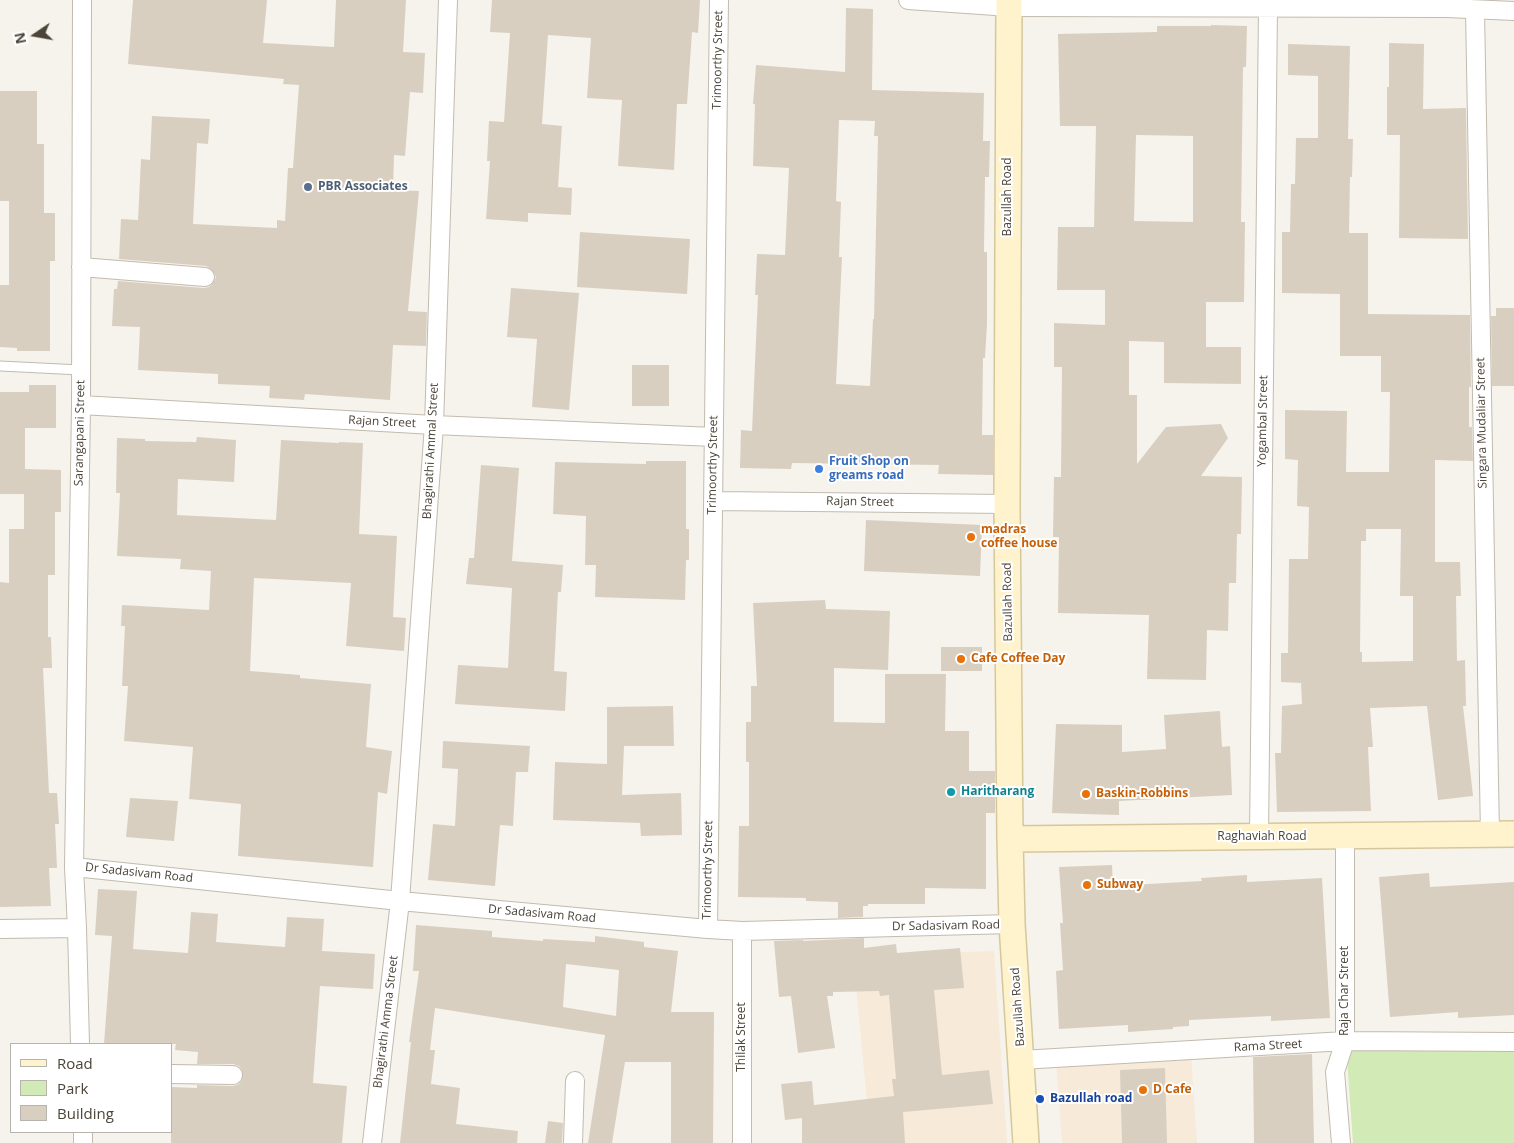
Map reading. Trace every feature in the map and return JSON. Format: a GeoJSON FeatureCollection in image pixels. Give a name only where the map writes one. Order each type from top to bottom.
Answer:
{"type":"FeatureCollection","features":[{"type":"Feature","properties":{"kind":"main road","name":"Bazullah Road"},"geometry":{"type":"LineString","coordinates":[[1010,3],[1007,504],[1010,839],[1012,924],[1026,1143]]}},
{"type":"Feature","properties":{"kind":"main road","name":"Raghaviah Road"},"geometry":{"type":"LineString","coordinates":[[1010,839],[1514,834]]}},
{"type":"Feature","properties":{"kind":"street","name":"Sarangapani Street"},"geometry":{"type":"LineString","coordinates":[[80,1043],[74,866],[81,405],[82,0]]}},
{"type":"Feature","properties":{"kind":"street","name":"Bhagirathi Ammal Street"},"geometry":{"type":"LineString","coordinates":[[400,901],[434,425],[448,0]]}},
{"type":"Feature","properties":{"kind":"street","name":"Trimoorthy Street"},"geometry":{"type":"LineString","coordinates":[[708,929],[719,0]]}},
{"type":"Feature","properties":{"kind":"street"},"geometry":{"type":"LineString","coordinates":[[908,0],[1268,7],[1447,4],[1475,10],[1514,11]]}},
{"type":"Feature","properties":{"kind":"street","name":"Yogambal Street"},"geometry":{"type":"LineString","coordinates":[[1259,836],[1268,7]]}},
{"type":"Feature","properties":{"kind":"street","name":"Singara Mudaliar Street"},"geometry":{"type":"LineString","coordinates":[[1475,10],[1490,835]]}},
{"type":"Feature","properties":{"kind":"street"},"geometry":{"type":"LineString","coordinates":[[81,267],[205,277]]}},
{"type":"Feature","properties":{"kind":"street","name":"Rajan Street"},"geometry":{"type":"LineString","coordinates":[[81,405],[434,425],[714,436]]}},
{"type":"Feature","properties":{"kind":"street","name":"Rajan Street"},"geometry":{"type":"LineString","coordinates":[[713,501],[1007,504]]}},
{"type":"Feature","properties":{"kind":"street","name":"Raja Char Street"},"geometry":{"type":"LineString","coordinates":[[1341,1143],[1335,1072],[1345,1042],[1345,837]]}},
{"type":"Feature","properties":{"kind":"street","name":"Dr Sadasivam Road"},"geometry":{"type":"LineString","coordinates":[[74,866],[400,901],[708,929],[742,931],[1012,924]]}},
{"type":"Feature","properties":{"kind":"street","name":"Bhagirathi Amma Street"},"geometry":{"type":"LineString","coordinates":[[372,1143],[400,901]]}},
{"type":"Feature","properties":{"kind":"street"},"geometry":{"type":"LineString","coordinates":[[0,929],[77,928]]}},
{"type":"Feature","properties":{"kind":"street","name":"Thilak Street"},"geometry":{"type":"LineString","coordinates":[[742,931],[742,1143]]}},
{"type":"Feature","properties":{"kind":"street","name":"Rama Street"},"geometry":{"type":"LineString","coordinates":[[1021,1060],[1345,1042],[1514,1042]]}},
{"type":"Feature","properties":{"kind":"street"},"geometry":{"type":"LineString","coordinates":[[172,1074],[233,1075]]}},
{"type":"Feature","properties":{"kind":"street"},"geometry":{"type":"LineString","coordinates":[[573,1143],[575,1082]]}},
{"type":"Feature","properties":{"kind":"lane"},"geometry":{"type":"LineString","coordinates":[[0,366],[81,370]]}},
{"type":"Feature","properties":{"kind":"shaded area"},"geometry":{"type":"Polygon","coordinates":[[[994,951],[1007,1143],[871,1143],[853,956],[994,951]]]}},
{"type":"Feature","properties":{"kind":"shaded area"},"geometry":{"type":"Polygon","coordinates":[[[1191,1054],[1197,1143],[1062,1143],[1056,1061],[1191,1054]]]}},
{"type":"Feature","properties":{"kind":"green space"},"geometry":{"type":"Polygon","coordinates":[[[1514,1041],[1514,1143],[1353,1143],[1346,1045],[1514,1041]]]}},
{"type":"Feature","properties":{"kind":"building"},"geometry":{"type":"Polygon","coordinates":[[[133,0],[267,0],[263,43],[334,47],[336,0],[406,0],[403,52],[425,53],[423,93],[410,92],[405,156],[394,155],[393,190],[419,191],[408,311],[427,312],[426,346],[393,345],[390,400],[305,394],[304,400],[269,398],[270,386],[218,384],[218,374],[138,370],[140,327],[112,326],[114,289],[117,289],[118,281],[204,288],[209,287],[216,277],[211,269],[206,266],[119,259],[121,219],[138,220],[141,159],[150,160],[152,116],[210,119],[208,144],[197,143],[193,224],[277,228],[277,220],[285,221],[288,168],[293,168],[299,85],[283,84],[284,79],[128,64],[133,0]]]}},
{"type":"Feature","properties":{"kind":"building"},"geometry":{"type":"Polygon","coordinates":[[[492,0],[700,0],[698,33],[692,32],[687,104],[677,104],[674,170],[618,166],[622,100],[587,98],[591,38],[548,35],[542,124],[562,126],[558,187],[572,188],[571,215],[528,213],[528,222],[486,219],[490,161],[487,161],[489,121],[504,122],[510,33],[490,32],[492,0]]]}},
{"type":"Feature","properties":{"kind":"building"},"geometry":{"type":"Polygon","coordinates":[[[846,8],[873,9],[872,90],[984,93],[983,141],[990,141],[989,177],[985,177],[984,252],[987,252],[987,324],[985,358],[983,358],[982,435],[993,435],[993,475],[938,474],[939,465],[792,463],[791,469],[740,468],[741,430],[752,431],[758,295],[755,295],[757,254],[785,255],[789,168],[753,166],[755,104],[753,104],[756,65],[845,72],[846,8]],[[839,120],[836,201],[841,202],[839,257],[842,257],[836,384],[870,386],[874,319],[878,136],[874,136],[875,121],[839,120]]]}},
{"type":"Feature","properties":{"kind":"building"},"geometry":{"type":"Polygon","coordinates":[[[1157,26],[1247,26],[1246,67],[1243,67],[1241,222],[1245,222],[1244,302],[1206,302],[1206,347],[1241,347],[1241,384],[1164,383],[1164,342],[1129,341],[1129,395],[1137,395],[1137,464],[1166,427],[1221,424],[1228,438],[1201,476],[1242,477],[1241,534],[1237,534],[1236,583],[1229,583],[1228,631],[1207,630],[1206,680],[1147,679],[1149,615],[1058,613],[1059,537],[1053,537],[1054,477],[1061,477],[1062,367],[1054,367],[1054,323],[1105,325],[1105,290],[1057,290],[1058,227],[1094,227],[1096,126],[1060,126],[1058,34],[1157,32],[1157,26]],[[1136,135],[1134,221],[1193,222],[1193,136],[1136,135]]]}},
{"type":"Feature","properties":{"kind":"building"},"geometry":{"type":"Polygon","coordinates":[[[1389,43],[1424,44],[1423,109],[1466,108],[1468,239],[1399,238],[1400,135],[1387,135],[1389,43]]]}},
{"type":"Feature","properties":{"kind":"building"},"geometry":{"type":"Polygon","coordinates":[[[1288,44],[1350,46],[1348,139],[1353,139],[1349,233],[1368,233],[1368,314],[1470,315],[1471,387],[1469,387],[1469,427],[1472,427],[1473,461],[1435,460],[1435,562],[1460,562],[1461,596],[1456,596],[1457,661],[1465,660],[1466,706],[1463,706],[1473,796],[1438,800],[1427,706],[1370,708],[1373,747],[1368,747],[1371,811],[1277,812],[1275,753],[1281,753],[1282,706],[1302,704],[1301,683],[1281,682],[1281,653],[1288,653],[1289,559],[1308,559],[1309,507],[1297,506],[1298,460],[1285,459],[1285,410],[1347,411],[1346,472],[1389,472],[1390,392],[1381,392],[1381,356],[1340,356],[1340,294],[1282,293],[1282,232],[1290,232],[1291,184],[1295,184],[1296,138],[1318,138],[1318,76],[1288,75],[1288,44]],[[1366,529],[1366,541],[1361,541],[1360,652],[1362,652],[1362,662],[1413,661],[1413,596],[1400,596],[1401,529],[1366,529]]]}},
{"type":"Feature","properties":{"kind":"building"},"geometry":{"type":"Polygon","coordinates":[[[0,91],[37,91],[37,144],[44,144],[44,213],[55,213],[55,261],[50,261],[50,351],[17,351],[17,348],[0,347],[0,285],[9,285],[9,201],[0,201],[0,91]]]}},
{"type":"Feature","properties":{"kind":"building"},"geometry":{"type":"Polygon","coordinates":[[[580,232],[690,239],[687,294],[577,287],[580,232]]]}},
{"type":"Feature","properties":{"kind":"building"},"geometry":{"type":"Polygon","coordinates":[[[511,288],[579,293],[569,410],[532,407],[537,339],[507,337],[511,288]]]}},
{"type":"Feature","properties":{"kind":"building"},"geometry":{"type":"Polygon","coordinates":[[[1496,308],[1514,308],[1514,386],[1492,386],[1491,316],[1496,316],[1496,308]]]}},
{"type":"Feature","properties":{"kind":"building"},"geometry":{"type":"Polygon","coordinates":[[[632,365],[669,365],[669,406],[632,406],[632,365]]]}},
{"type":"Feature","properties":{"kind":"building"},"geometry":{"type":"Polygon","coordinates":[[[29,385],[56,385],[56,428],[25,428],[25,469],[61,470],[61,512],[55,512],[55,575],[48,575],[48,637],[51,637],[52,668],[43,668],[49,793],[57,793],[59,824],[55,824],[57,868],[49,868],[51,906],[0,907],[0,582],[9,583],[9,529],[24,529],[24,494],[0,494],[0,392],[29,392],[29,385]]]}},
{"type":"Feature","properties":{"kind":"building"},"geometry":{"type":"Polygon","coordinates":[[[197,437],[236,440],[234,482],[178,479],[177,515],[276,520],[281,440],[363,443],[359,534],[397,536],[393,617],[406,618],[404,651],[346,646],[351,583],[254,578],[250,671],[300,675],[300,678],[371,684],[366,747],[392,751],[387,794],[378,792],[373,867],[238,856],[241,804],[189,799],[193,747],[124,741],[128,686],[122,686],[125,626],[121,626],[122,605],[209,610],[211,571],[180,569],[181,559],[117,556],[120,493],[116,493],[117,438],[145,439],[145,441],[196,442],[197,437]]]}},
{"type":"Feature","properties":{"kind":"building"},"geometry":{"type":"Polygon","coordinates":[[[646,461],[686,461],[686,529],[689,529],[689,560],[686,560],[685,600],[595,597],[596,565],[585,565],[586,516],[553,514],[555,462],[646,464],[646,461]]]}},
{"type":"Feature","properties":{"kind":"building"},"geometry":{"type":"Polygon","coordinates":[[[481,465],[519,468],[512,561],[563,565],[561,592],[558,592],[554,671],[567,672],[565,711],[455,704],[458,665],[508,668],[512,588],[466,584],[469,558],[474,558],[481,465]]]}},
{"type":"Feature","properties":{"kind":"building"},"geometry":{"type":"Polygon","coordinates":[[[866,520],[982,525],[980,576],[864,571],[866,520]]]}},
{"type":"Feature","properties":{"kind":"building"},"geometry":{"type":"Polygon","coordinates":[[[825,600],[826,609],[890,611],[888,670],[834,668],[834,722],[885,723],[885,674],[946,674],[945,731],[969,731],[969,771],[995,771],[995,813],[986,813],[986,889],[925,888],[925,904],[868,904],[868,906],[863,906],[863,917],[838,918],[838,902],[806,901],[806,898],[738,897],[739,826],[749,826],[749,762],[746,762],[746,722],[751,722],[751,686],[757,686],[753,603],[825,600]]]}},
{"type":"Feature","properties":{"kind":"building","name":"Cafe Coffee Day"},"geometry":{"type":"Polygon","coordinates":[[[941,647],[982,647],[982,671],[941,671],[941,647]]]}},
{"type":"Feature","properties":{"kind":"building"},"geometry":{"type":"Polygon","coordinates":[[[673,706],[674,746],[624,746],[622,795],[681,793],[682,835],[641,836],[640,823],[553,820],[555,762],[607,764],[607,707],[673,706]]]}},
{"type":"Feature","properties":{"kind":"building"},"geometry":{"type":"Polygon","coordinates":[[[1220,711],[1222,747],[1230,746],[1232,795],[1119,801],[1119,815],[1052,813],[1056,724],[1122,725],[1122,752],[1166,749],[1164,715],[1220,711]]]}},
{"type":"Feature","properties":{"kind":"building"},"geometry":{"type":"Polygon","coordinates":[[[443,741],[530,746],[528,772],[516,772],[513,826],[500,825],[495,886],[428,880],[433,824],[455,826],[458,769],[442,768],[443,741]]]}},
{"type":"Feature","properties":{"kind":"building"},"geometry":{"type":"Polygon","coordinates":[[[130,798],[178,801],[174,841],[126,837],[130,798]]]}},
{"type":"Feature","properties":{"kind":"building"},"geometry":{"type":"Polygon","coordinates":[[[1112,865],[1113,886],[1202,881],[1201,878],[1247,875],[1247,882],[1322,878],[1330,1018],[1271,1021],[1271,1016],[1189,1020],[1189,1026],[1128,1032],[1128,1025],[1059,1029],[1056,971],[1063,970],[1060,923],[1063,923],[1059,867],[1112,865]]]}},
{"type":"Feature","properties":{"kind":"building"},"geometry":{"type":"Polygon","coordinates":[[[1429,873],[1430,887],[1514,882],[1514,1015],[1458,1018],[1458,1012],[1390,1017],[1379,877],[1429,873]]]}},
{"type":"Feature","properties":{"kind":"building"},"geometry":{"type":"Polygon","coordinates":[[[98,889],[137,891],[133,949],[188,953],[191,912],[218,914],[216,942],[285,947],[287,917],[324,919],[322,951],[375,954],[373,989],[320,986],[313,1083],[347,1086],[342,1143],[171,1143],[172,1087],[197,1088],[197,1085],[233,1086],[239,1084],[242,1080],[242,1070],[239,1066],[233,1064],[197,1064],[198,1052],[175,1050],[176,1044],[172,1043],[104,1043],[112,936],[95,935],[98,889]]]}},
{"type":"Feature","properties":{"kind":"building"},"geometry":{"type":"Polygon","coordinates":[[[416,925],[492,931],[492,937],[543,941],[543,939],[595,942],[595,936],[644,942],[644,947],[678,951],[671,1012],[714,1012],[713,1143],[671,1143],[671,1062],[625,1062],[612,1143],[588,1143],[605,1035],[435,1008],[430,1050],[435,1050],[431,1084],[460,1088],[456,1124],[518,1131],[517,1143],[400,1143],[411,1042],[409,1042],[419,971],[413,971],[416,925]],[[566,964],[563,1007],[616,1016],[619,970],[566,964]]]}},
{"type":"Feature","properties":{"kind":"building"},"geometry":{"type":"Polygon","coordinates":[[[864,938],[864,948],[896,944],[897,953],[960,948],[964,988],[934,990],[942,1075],[989,1070],[993,1104],[903,1112],[905,1143],[802,1143],[802,1118],[785,1120],[781,1084],[812,1081],[814,1105],[894,1096],[892,1079],[896,1079],[889,995],[880,996],[879,991],[833,992],[833,996],[827,996],[835,1048],[798,1053],[791,996],[779,997],[774,941],[864,938]]]}},
{"type":"Feature","properties":{"kind":"building"},"geometry":{"type":"Polygon","coordinates":[[[1312,1054],[1314,1143],[1254,1143],[1253,1057],[1312,1054]]]}},
{"type":"Feature","properties":{"kind":"building"},"geometry":{"type":"Polygon","coordinates":[[[1165,1068],[1167,1143],[1122,1143],[1120,1070],[1165,1068]]]}},
{"type":"Feature","properties":{"kind":"building"},"geometry":{"type":"Polygon","coordinates":[[[548,1121],[563,1123],[562,1143],[545,1143],[548,1121]]]}},
{"type":"Feature","properties":{"kind":"place","name":"PBR Associates"},"geometry":{"type":"Point","coordinates":[308,187]}},
{"type":"Feature","properties":{"kind":"place","name":"Fruit Shop on greams road"},"geometry":{"type":"Point","coordinates":[819,469]}},
{"type":"Feature","properties":{"kind":"place","name":"madras coffee house"},"geometry":{"type":"Point","coordinates":[971,537]}},
{"type":"Feature","properties":{"kind":"place","name":"Cafe Coffee Day"},"geometry":{"type":"Point","coordinates":[961,659]}},
{"type":"Feature","properties":{"kind":"place","name":"Haritharang"},"geometry":{"type":"Point","coordinates":[951,792]}},
{"type":"Feature","properties":{"kind":"place","name":"Baskin-Robbins"},"geometry":{"type":"Point","coordinates":[1086,794]}},
{"type":"Feature","properties":{"kind":"place","name":"Subway"},"geometry":{"type":"Point","coordinates":[1087,885]}},
{"type":"Feature","properties":{"kind":"place","name":"D Cafe"},"geometry":{"type":"Point","coordinates":[1143,1090]}},
{"type":"Feature","properties":{"kind":"place","name":"Bazullah road"},"geometry":{"type":"Point","coordinates":[1040,1099]}}]}
